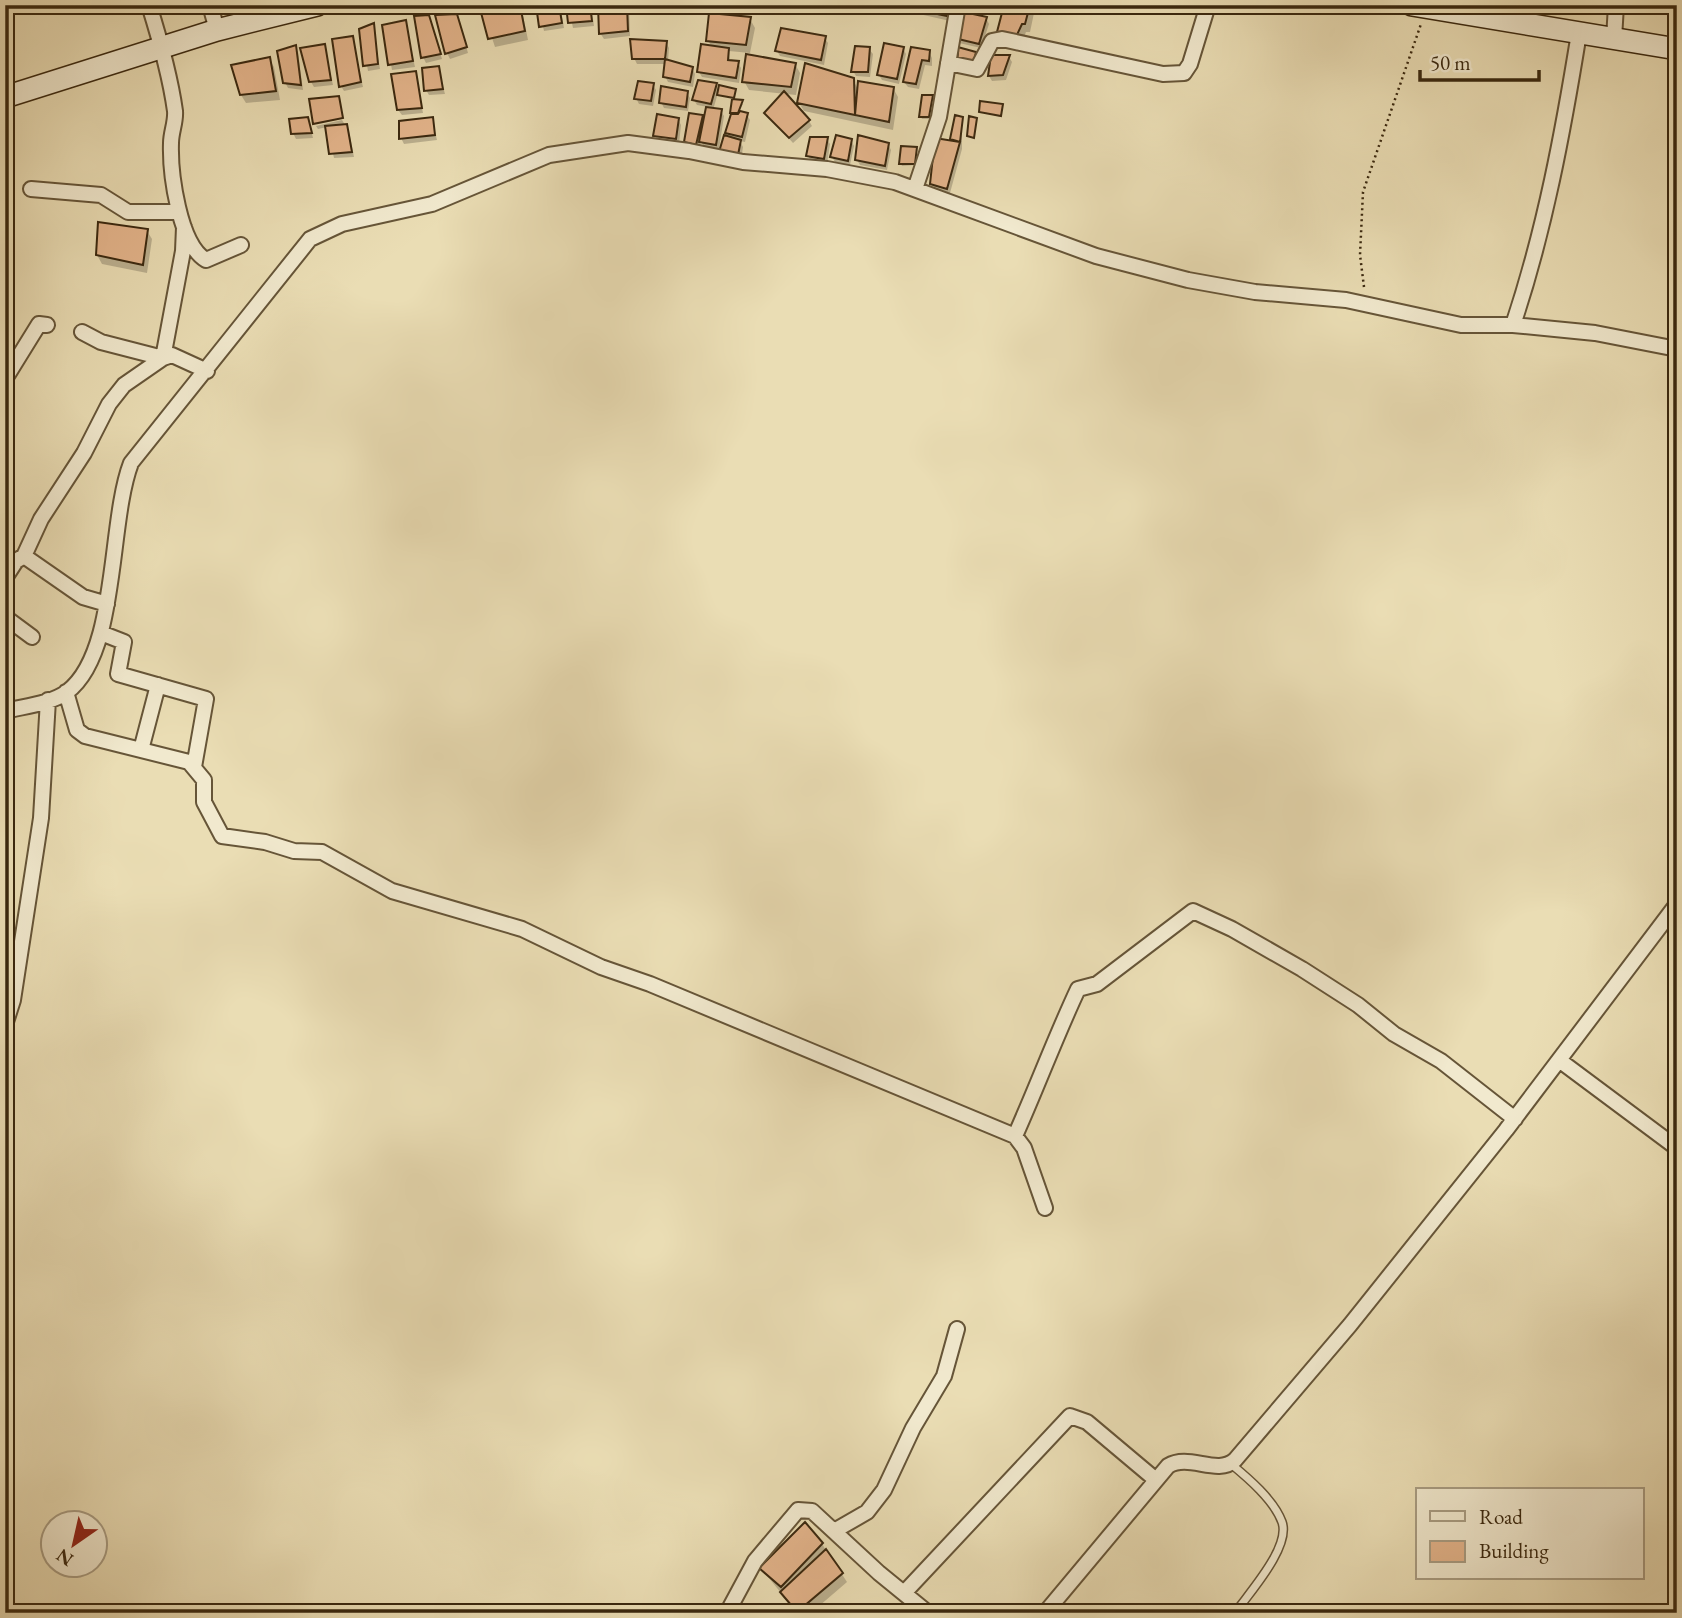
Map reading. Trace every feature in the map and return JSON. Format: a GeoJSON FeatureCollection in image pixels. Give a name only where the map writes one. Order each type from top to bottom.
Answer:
{"type":"FeatureCollection","features":[{"type":"Feature","properties":{"kind":"main road"},"geometry":{"type":"LineString","coordinates":[[5,97],[162,46],[317,5]]}},
{"type":"Feature","properties":{"kind":"main road"},"geometry":{"type":"LineString","coordinates":[[1419,6],[1677,49]]}},
{"type":"Feature","properties":{"kind":"street"},"geometry":{"type":"LineString","coordinates":[[149,5],[162,46],[175,114],[170,146],[179,212],[184,227],[196,252],[206,260],[241,245]]}},
{"type":"Feature","properties":{"kind":"street"},"geometry":{"type":"LineString","coordinates":[[210,5],[217,30]]}},
{"type":"Feature","properties":{"kind":"street"},"geometry":{"type":"LineString","coordinates":[[917,184],[939,117],[958,5]]}},
{"type":"Feature","properties":{"kind":"street"},"geometry":{"type":"LineString","coordinates":[[948,62],[977,69],[992,41],[1002,39],[1163,74],[1184,73],[1190,64],[1208,5]]}},
{"type":"Feature","properties":{"kind":"street"},"geometry":{"type":"LineString","coordinates":[[1614,39],[1616,5]]}},
{"type":"Feature","properties":{"kind":"street"},"geometry":{"type":"LineString","coordinates":[[1513,325],[1553,184],[1579,33]]}},
{"type":"Feature","properties":{"kind":"street"},"geometry":{"type":"LineString","coordinates":[[5,711],[48,700],[66,692],[75,684],[102,633],[119,508],[131,463],[200,368],[310,239],[342,224],[432,204],[549,155],[628,144],[689,151],[743,162],[827,169],[917,184],[1013,227],[1122,263],[1255,292],[1366,305],[1461,325],[1513,325],[1595,333],[1677,349]]}},
{"type":"Feature","properties":{"kind":"street"},"geometry":{"type":"LineString","coordinates":[[31,189],[101,195],[128,212],[179,212]]}},
{"type":"Feature","properties":{"kind":"street"},"geometry":{"type":"LineString","coordinates":[[163,358],[183,251],[184,227]]}},
{"type":"Feature","properties":{"kind":"street"},"geometry":{"type":"LineString","coordinates":[[5,379],[39,324],[47,326]]}},
{"type":"Feature","properties":{"kind":"street"},"geometry":{"type":"LineString","coordinates":[[82,332],[101,342],[163,358]]}},
{"type":"Feature","properties":{"kind":"street"},"geometry":{"type":"LineString","coordinates":[[5,578],[15,558],[85,453],[109,404],[124,386],[163,358],[172,355],[200,368]]}},
{"type":"Feature","properties":{"kind":"street"},"geometry":{"type":"LineString","coordinates":[[15,558],[83,597],[107,604]]}},
{"type":"Feature","properties":{"kind":"street"},"geometry":{"type":"LineString","coordinates":[[5,617],[32,636]]}},
{"type":"Feature","properties":{"kind":"street"},"geometry":{"type":"LineString","coordinates":[[102,633],[124,642],[118,674],[207,701],[194,766]]}},
{"type":"Feature","properties":{"kind":"street"},"geometry":{"type":"LineString","coordinates":[[141,750],[158,685]]}},
{"type":"Feature","properties":{"kind":"street"},"geometry":{"type":"LineString","coordinates":[[66,692],[79,732],[85,736],[189,762],[194,766],[204,780],[206,806],[218,832],[224,837],[265,842],[294,851],[322,852],[392,891],[522,929],[601,967],[650,984],[1015,1136],[1024,1148],[1045,1208]]}},
{"type":"Feature","properties":{"kind":"street"},"geometry":{"type":"LineString","coordinates":[[5,1025],[13,1000],[40,826],[48,700]]}},
{"type":"Feature","properties":{"kind":"street"},"geometry":{"type":"LineString","coordinates":[[1045,1613],[1168,1466],[1180,1459],[1223,1466],[1231,1464],[1350,1325],[1515,1119],[1677,904]]}},
{"type":"Feature","properties":{"kind":"street"},"geometry":{"type":"LineString","coordinates":[[1015,1136],[1040,1082],[1048,1051],[1078,989],[1097,984],[1193,911],[1232,929],[1303,969],[1358,1005],[1394,1034],[1441,1061],[1515,1119]]}},
{"type":"Feature","properties":{"kind":"street"},"geometry":{"type":"LineString","coordinates":[[1559,1060],[1677,1148]]}},
{"type":"Feature","properties":{"kind":"street"},"geometry":{"type":"LineString","coordinates":[[834,1531],[867,1512],[884,1490],[913,1428],[944,1376],[957,1329]]}},
{"type":"Feature","properties":{"kind":"street"},"geometry":{"type":"LineString","coordinates":[[904,1593],[1070,1416],[1087,1422],[1156,1480]]}},
{"type":"Feature","properties":{"kind":"street"},"geometry":{"type":"LineString","coordinates":[[727,1613],[755,1560],[798,1510],[812,1511],[928,1613]]}},
{"type":"Feature","properties":{"kind":"lane"},"geometry":{"type":"LineString","coordinates":[[1231,1464],[1250,1480],[1282,1522],[1282,1539],[1271,1564],[1235,1613]]}},
{"type":"Feature","properties":{"kind":"path"},"geometry":{"type":"LineString","coordinates":[[1366,305],[1360,255],[1363,192],[1419,6]]}},
{"type":"Feature","properties":{"kind":"building"},"geometry":{"type":"Polygon","coordinates":[[[479,5],[520,5],[525,31],[488,39],[479,5]]]}},
{"type":"Feature","properties":{"kind":"building"},"geometry":{"type":"Polygon","coordinates":[[[536,5],[559,5],[562,23],[539,27],[536,5]]]}},
{"type":"Feature","properties":{"kind":"building"},"geometry":{"type":"Polygon","coordinates":[[[566,5],[590,5],[592,21],[568,23],[566,5]]]}},
{"type":"Feature","properties":{"kind":"building"},"geometry":{"type":"Polygon","coordinates":[[[598,5],[627,5],[628,31],[599,34],[598,5]]]}},
{"type":"Feature","properties":{"kind":"building"},"geometry":{"type":"Polygon","coordinates":[[[724,5],[751,5],[750,11],[724,5]]]}},
{"type":"Feature","properties":{"kind":"building"},"geometry":{"type":"Polygon","coordinates":[[[855,5],[877,5],[877,9],[855,5]]]}},
{"type":"Feature","properties":{"kind":"building"},"geometry":{"type":"Polygon","coordinates":[[[883,5],[903,5],[903,10],[883,5]]]}},
{"type":"Feature","properties":{"kind":"building"},"geometry":{"type":"Polygon","coordinates":[[[915,5],[950,5],[947,16],[914,9],[915,5]]]}},
{"type":"Feature","properties":{"kind":"building"},"geometry":{"type":"Polygon","coordinates":[[[1004,5],[1030,5],[1025,24],[1022,24],[1015,39],[997,32],[1004,5]]]}},
{"type":"Feature","properties":{"kind":"building"},"geometry":{"type":"Polygon","coordinates":[[[959,11],[987,17],[979,44],[954,38],[959,11]]]}},
{"type":"Feature","properties":{"kind":"building"},"geometry":{"type":"Polygon","coordinates":[[[709,13],[751,17],[746,45],[706,41],[709,13]]]}},
{"type":"Feature","properties":{"kind":"building"},"geometry":{"type":"Polygon","coordinates":[[[457,14],[467,47],[445,54],[435,15],[457,14]]]}},
{"type":"Feature","properties":{"kind":"building"},"geometry":{"type":"Polygon","coordinates":[[[429,15],[441,54],[421,58],[414,16],[429,15]]]}},
{"type":"Feature","properties":{"kind":"building"},"geometry":{"type":"Polygon","coordinates":[[[406,20],[413,61],[388,65],[382,25],[406,20]]]}},
{"type":"Feature","properties":{"kind":"building"},"geometry":{"type":"Polygon","coordinates":[[[374,23],[378,64],[363,66],[359,29],[374,23]]]}},
{"type":"Feature","properties":{"kind":"building"},"geometry":{"type":"Polygon","coordinates":[[[781,28],[826,36],[821,60],[775,51],[781,28]]]}},
{"type":"Feature","properties":{"kind":"building"},"geometry":{"type":"Polygon","coordinates":[[[353,36],[361,82],[339,87],[332,39],[353,36]]]}},
{"type":"Feature","properties":{"kind":"building"},"geometry":{"type":"Polygon","coordinates":[[[630,39],[667,41],[665,59],[632,59],[630,39]]]}},
{"type":"Feature","properties":{"kind":"building"},"geometry":{"type":"Polygon","coordinates":[[[884,43],[904,47],[897,79],[877,75],[884,43]]]}},
{"type":"Feature","properties":{"kind":"building"},"geometry":{"type":"Polygon","coordinates":[[[325,44],[331,80],[309,82],[300,48],[325,44]]]}},
{"type":"Feature","properties":{"kind":"building"},"geometry":{"type":"Polygon","coordinates":[[[701,44],[729,48],[728,60],[739,61],[736,78],[697,72],[701,44]]]}},
{"type":"Feature","properties":{"kind":"building"},"geometry":{"type":"Polygon","coordinates":[[[296,45],[301,85],[283,83],[277,51],[296,45]]]}},
{"type":"Feature","properties":{"kind":"building"},"geometry":{"type":"Polygon","coordinates":[[[855,46],[870,47],[868,72],[851,72],[855,46]]]}},
{"type":"Feature","properties":{"kind":"building"},"geometry":{"type":"Polygon","coordinates":[[[954,46],[976,52],[973,67],[957,61],[958,52],[953,51],[954,46]]]}},
{"type":"Feature","properties":{"kind":"building"},"geometry":{"type":"Polygon","coordinates":[[[911,47],[930,50],[929,61],[922,60],[916,84],[903,82],[911,47]]]}},
{"type":"Feature","properties":{"kind":"building"},"geometry":{"type":"Polygon","coordinates":[[[746,54],[796,63],[791,87],[742,82],[746,54]]]}},
{"type":"Feature","properties":{"kind":"building"},"geometry":{"type":"Polygon","coordinates":[[[991,55],[1010,55],[1003,75],[988,76],[991,55]]]}},
{"type":"Feature","properties":{"kind":"building"},"geometry":{"type":"Polygon","coordinates":[[[270,57],[276,91],[240,95],[231,65],[270,57]]]}},
{"type":"Feature","properties":{"kind":"building"},"geometry":{"type":"Polygon","coordinates":[[[665,59],[693,67],[690,82],[663,77],[665,59]]]}},
{"type":"Feature","properties":{"kind":"building"},"geometry":{"type":"Polygon","coordinates":[[[805,63],[854,78],[855,115],[797,103],[805,63]]]}},
{"type":"Feature","properties":{"kind":"building"},"geometry":{"type":"Polygon","coordinates":[[[439,66],[443,89],[424,91],[422,68],[439,66]]]}},
{"type":"Feature","properties":{"kind":"building"},"geometry":{"type":"Polygon","coordinates":[[[416,71],[422,108],[397,110],[391,74],[416,71]]]}},
{"type":"Feature","properties":{"kind":"building"},"geometry":{"type":"Polygon","coordinates":[[[698,80],[717,83],[711,104],[692,100],[698,80]]]}},
{"type":"Feature","properties":{"kind":"building"},"geometry":{"type":"Polygon","coordinates":[[[638,81],[654,83],[651,101],[634,99],[638,81]]]}},
{"type":"Feature","properties":{"kind":"building"},"geometry":{"type":"Polygon","coordinates":[[[858,81],[894,87],[889,122],[855,115],[858,81]]]}},
{"type":"Feature","properties":{"kind":"building"},"geometry":{"type":"Polygon","coordinates":[[[719,85],[736,89],[734,98],[717,95],[719,85]]]}},
{"type":"Feature","properties":{"kind":"building"},"geometry":{"type":"Polygon","coordinates":[[[661,86],[688,91],[686,107],[659,103],[661,86]]]}},
{"type":"Feature","properties":{"kind":"building"},"geometry":{"type":"Polygon","coordinates":[[[784,91],[810,120],[789,138],[764,113],[784,91]]]}},
{"type":"Feature","properties":{"kind":"building"},"geometry":{"type":"Polygon","coordinates":[[[922,95],[933,95],[929,117],[919,117],[922,95]]]}},
{"type":"Feature","properties":{"kind":"building"},"geometry":{"type":"Polygon","coordinates":[[[339,96],[343,118],[313,124],[309,99],[339,96]]]}},
{"type":"Feature","properties":{"kind":"building"},"geometry":{"type":"Polygon","coordinates":[[[732,99],[743,100],[738,113],[730,113],[732,99]]]}},
{"type":"Feature","properties":{"kind":"building"},"geometry":{"type":"Polygon","coordinates":[[[980,101],[1003,104],[1001,116],[979,112],[980,101]]]}},
{"type":"Feature","properties":{"kind":"building"},"geometry":{"type":"Polygon","coordinates":[[[706,107],[722,109],[716,145],[699,142],[706,107]]]}},
{"type":"Feature","properties":{"kind":"building"},"geometry":{"type":"Polygon","coordinates":[[[740,111],[748,113],[742,137],[725,133],[731,114],[738,114],[740,111]]]}},
{"type":"Feature","properties":{"kind":"building"},"geometry":{"type":"Polygon","coordinates":[[[689,113],[703,115],[696,145],[684,142],[689,113]]]}},
{"type":"Feature","properties":{"kind":"building"},"geometry":{"type":"Polygon","coordinates":[[[657,114],[679,118],[676,139],[653,136],[657,114]]]}},
{"type":"Feature","properties":{"kind":"building"},"geometry":{"type":"Polygon","coordinates":[[[955,115],[963,117],[960,142],[950,139],[955,115]]]}},
{"type":"Feature","properties":{"kind":"building"},"geometry":{"type":"Polygon","coordinates":[[[969,116],[977,118],[974,138],[967,136],[969,116]]]}},
{"type":"Feature","properties":{"kind":"building"},"geometry":{"type":"Polygon","coordinates":[[[308,117],[312,133],[291,134],[289,119],[308,117]]]}},
{"type":"Feature","properties":{"kind":"building"},"geometry":{"type":"Polygon","coordinates":[[[433,117],[435,135],[399,139],[399,121],[433,117]]]}},
{"type":"Feature","properties":{"kind":"building"},"geometry":{"type":"Polygon","coordinates":[[[347,124],[352,152],[329,154],[325,126],[347,124]]]}},
{"type":"Feature","properties":{"kind":"building"},"geometry":{"type":"Polygon","coordinates":[[[724,135],[741,140],[738,155],[719,152],[724,135]]]}},
{"type":"Feature","properties":{"kind":"building"},"geometry":{"type":"Polygon","coordinates":[[[836,135],[852,139],[848,161],[830,157],[836,135]]]}},
{"type":"Feature","properties":{"kind":"building"},"geometry":{"type":"Polygon","coordinates":[[[858,135],[889,143],[885,166],[855,160],[858,135]]]}},
{"type":"Feature","properties":{"kind":"building"},"geometry":{"type":"Polygon","coordinates":[[[810,137],[828,137],[824,159],[806,156],[810,137]]]}},
{"type":"Feature","properties":{"kind":"building"},"geometry":{"type":"Polygon","coordinates":[[[935,138],[960,142],[947,189],[930,184],[935,138]]]}},
{"type":"Feature","properties":{"kind":"building"},"geometry":{"type":"Polygon","coordinates":[[[901,146],[917,147],[915,164],[899,164],[901,146]]]}},
{"type":"Feature","properties":{"kind":"building"},"geometry":{"type":"Polygon","coordinates":[[[98,222],[148,229],[143,265],[96,255],[98,222]]]}},
{"type":"Feature","properties":{"kind":"building"},"geometry":{"type":"Polygon","coordinates":[[[805,1522],[823,1543],[781,1587],[759,1568],[805,1522]]]}},
{"type":"Feature","properties":{"kind":"building"},"geometry":{"type":"Polygon","coordinates":[[[826,1549],[843,1573],[797,1612],[780,1592],[826,1549]]]}}]}
